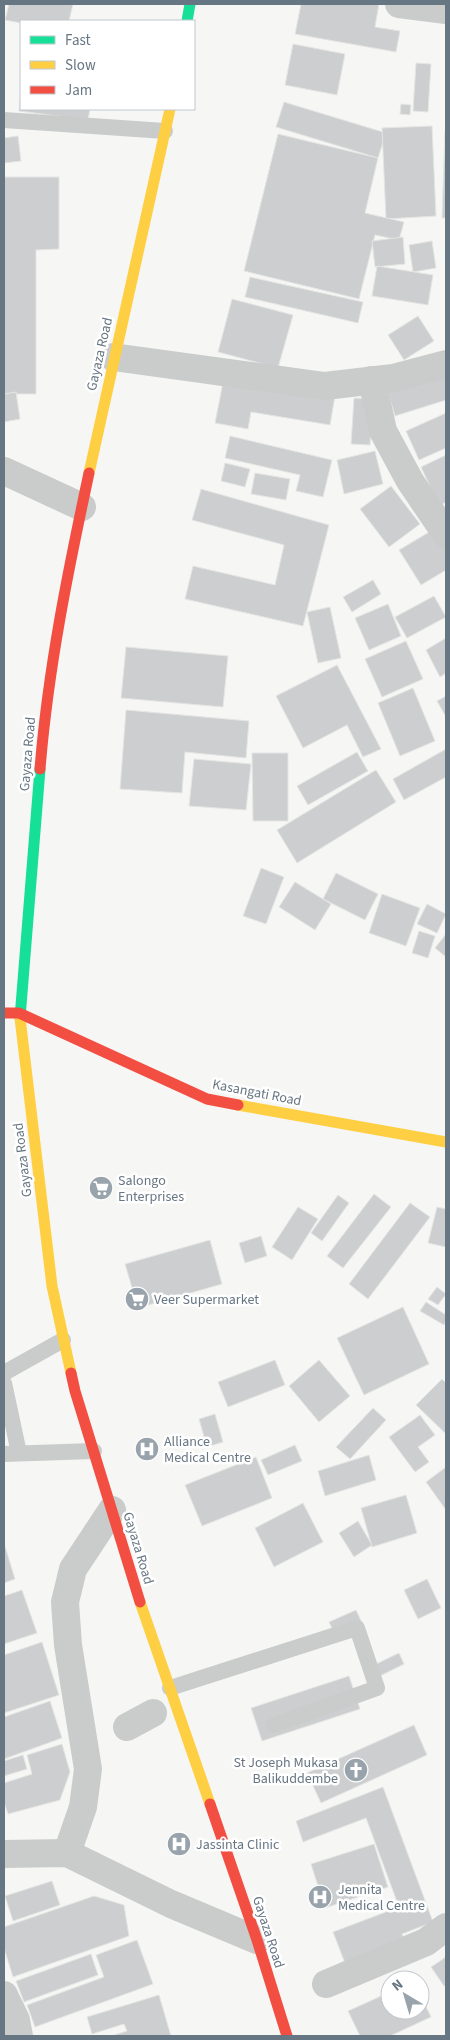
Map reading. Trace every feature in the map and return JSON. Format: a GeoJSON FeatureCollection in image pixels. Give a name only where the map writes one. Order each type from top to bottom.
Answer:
{"type":"FeatureCollection","features":[{"type":"Feature","properties":{"kind":"main road"},"geometry":{"type":"LineString","coordinates":[[186,20],[190,4]]}},
{"type":"Feature","properties":{"kind":"main road","name":"Gayaza Road"},"geometry":{"type":"LineString","coordinates":[[170,110],[60,609],[43,733],[34,872],[19,1013],[52,1286],[76,1391],[137,1592],[257,1940],[287,2036]]}},
{"type":"Feature","properties":{"kind":"main road"},"geometry":{"type":"LineString","coordinates":[[4,1013],[19,1013]]}},
{"type":"Feature","properties":{"kind":"main road","name":"Kasangati Road"},"geometry":{"type":"LineString","coordinates":[[19,1013],[207,1099],[446,1142]]}},
{"type":"Feature","properties":{"kind":"street"},"geometry":{"type":"LineString","coordinates":[[399,4],[446,10]]}},
{"type":"Feature","properties":{"kind":"street"},"geometry":{"type":"LineString","coordinates":[[114,357],[325,386],[393,378],[446,364]]}},
{"type":"Feature","properties":{"kind":"street"},"geometry":{"type":"LineString","coordinates":[[372,380],[383,431],[410,481],[446,534]]}},
{"type":"Feature","properties":{"kind":"street"},"geometry":{"type":"LineString","coordinates":[[4,471],[82,507]]}},
{"type":"Feature","properties":{"kind":"street"},"geometry":{"type":"LineString","coordinates":[[67,1853],[83,1807],[88,1769],[75,1678],[68,1645],[65,1602],[73,1570],[112,1510]]}},
{"type":"Feature","properties":{"kind":"street"},"geometry":{"type":"LineString","coordinates":[[127,1727],[153,1713]]}},
{"type":"Feature","properties":{"kind":"street"},"geometry":{"type":"LineString","coordinates":[[4,1854],[67,1853],[171,1904],[257,1940]]}},
{"type":"Feature","properties":{"kind":"street"},"geometry":{"type":"LineString","coordinates":[[326,1984],[426,1942],[446,1928]]}},
{"type":"Feature","properties":{"kind":"street"},"geometry":{"type":"LineString","coordinates":[[4,1995],[16,2020],[19,2036]]}},
{"type":"Feature","properties":{"kind":"lane"},"geometry":{"type":"LineString","coordinates":[[4,120],[165,131]]}},
{"type":"Feature","properties":{"kind":"lane"},"geometry":{"type":"LineString","coordinates":[[4,1373],[64,1340]]}},
{"type":"Feature","properties":{"kind":"lane"},"geometry":{"type":"LineString","coordinates":[[4,1383],[11,1454],[94,1450]]}},
{"type":"Feature","properties":{"kind":"lane"},"geometry":{"type":"LineString","coordinates":[[170,1688],[357,1628],[377,1688],[274,1725]]}},
{"type":"Feature","properties":{"kind":"building"},"geometry":{"type":"Polygon","coordinates":[[[9,4],[73,4],[69,20],[20,20],[20,23],[5,20],[9,4]]]}},
{"type":"Feature","properties":{"kind":"building"},"geometry":{"type":"Polygon","coordinates":[[[301,4],[379,4],[375,27],[400,31],[396,52],[295,34],[301,4]]]}},
{"type":"Feature","properties":{"kind":"building"},"geometry":{"type":"Polygon","coordinates":[[[293,44],[345,54],[337,95],[285,85],[293,44]]]}},
{"type":"Feature","properties":{"kind":"building"},"geometry":{"type":"Polygon","coordinates":[[[416,63],[431,64],[428,112],[413,111],[416,63]]]}},
{"type":"Feature","properties":{"kind":"building"},"geometry":{"type":"Polygon","coordinates":[[[20,102],[20,110],[90,110],[88,120],[19,111],[20,102]]]}},
{"type":"Feature","properties":{"kind":"building"},"geometry":{"type":"Polygon","coordinates":[[[284,102],[386,133],[378,158],[276,127],[284,102]]]}},
{"type":"Feature","properties":{"kind":"building"},"geometry":{"type":"Polygon","coordinates":[[[401,104],[411,105],[410,115],[400,114],[401,104]]]}},
{"type":"Feature","properties":{"kind":"building"},"geometry":{"type":"Polygon","coordinates":[[[432,126],[436,216],[386,219],[382,128],[432,126]]]}},
{"type":"Feature","properties":{"kind":"building"},"geometry":{"type":"Polygon","coordinates":[[[445,131],[446,218],[442,218],[445,131]]]}},
{"type":"Feature","properties":{"kind":"building"},"geometry":{"type":"Polygon","coordinates":[[[278,134],[378,158],[365,213],[404,222],[399,240],[375,235],[359,299],[244,271],[278,134]]]}},
{"type":"Feature","properties":{"kind":"building"},"geometry":{"type":"Polygon","coordinates":[[[18,136],[21,161],[4,163],[4,138],[18,136]]]}},
{"type":"Feature","properties":{"kind":"building"},"geometry":{"type":"Polygon","coordinates":[[[4,177],[59,177],[59,249],[36,250],[36,394],[4,394],[4,177]]]}},
{"type":"Feature","properties":{"kind":"building"},"geometry":{"type":"Polygon","coordinates":[[[403,237],[405,264],[375,267],[372,241],[403,237]]]}},
{"type":"Feature","properties":{"kind":"building"},"geometry":{"type":"Polygon","coordinates":[[[432,241],[436,268],[413,272],[409,245],[432,241]]]}},
{"type":"Feature","properties":{"kind":"building"},"geometry":{"type":"Polygon","coordinates":[[[377,266],[433,275],[428,305],[372,296],[377,266]]]}},
{"type":"Feature","properties":{"kind":"building"},"geometry":{"type":"Polygon","coordinates":[[[250,277],[363,302],[358,323],[245,297],[250,277]]]}},
{"type":"Feature","properties":{"kind":"building"},"geometry":{"type":"Polygon","coordinates":[[[232,299],[293,315],[278,368],[218,352],[232,299]]]}},
{"type":"Feature","properties":{"kind":"building"},"geometry":{"type":"Polygon","coordinates":[[[418,316],[434,341],[404,360],[388,335],[418,316]]]}},
{"type":"Feature","properties":{"kind":"building"},"geometry":{"type":"Polygon","coordinates":[[[446,374],[446,400],[395,416],[388,392],[446,374]]]}},
{"type":"Feature","properties":{"kind":"building"},"geometry":{"type":"Polygon","coordinates":[[[224,377],[335,396],[330,425],[251,412],[248,429],[215,423],[224,377]]]}},
{"type":"Feature","properties":{"kind":"building"},"geometry":{"type":"Polygon","coordinates":[[[16,392],[20,419],[4,422],[4,394],[16,392]]]}},
{"type":"Feature","properties":{"kind":"building"},"geometry":{"type":"Polygon","coordinates":[[[354,398],[373,399],[370,445],[351,444],[354,398]]]}},
{"type":"Feature","properties":{"kind":"building"},"geometry":{"type":"Polygon","coordinates":[[[446,413],[446,448],[419,460],[406,431],[446,413]]]}},
{"type":"Feature","properties":{"kind":"building"},"geometry":{"type":"Polygon","coordinates":[[[230,436],[332,460],[323,497],[296,491],[300,475],[225,458],[230,436]]]}},
{"type":"Feature","properties":{"kind":"building"},"geometry":{"type":"Polygon","coordinates":[[[375,451],[383,484],[344,494],[337,460],[375,451]]]}},
{"type":"Feature","properties":{"kind":"building"},"geometry":{"type":"Polygon","coordinates":[[[446,455],[446,502],[439,506],[421,467],[446,455]]]}},
{"type":"Feature","properties":{"kind":"building"},"geometry":{"type":"Polygon","coordinates":[[[225,463],[250,469],[245,487],[221,481],[225,463]]]}},
{"type":"Feature","properties":{"kind":"building"},"geometry":{"type":"Polygon","coordinates":[[[255,473],[290,479],[286,500],[251,494],[255,473]]]}},
{"type":"Feature","properties":{"kind":"building"},"geometry":{"type":"Polygon","coordinates":[[[391,486],[420,524],[389,547],[360,509],[391,486]]]}},
{"type":"Feature","properties":{"kind":"building"},"geometry":{"type":"Polygon","coordinates":[[[201,489],[329,525],[303,626],[185,599],[193,566],[275,585],[284,545],[192,520],[201,489]]]}},
{"type":"Feature","properties":{"kind":"building"},"geometry":{"type":"Polygon","coordinates":[[[436,528],[446,545],[446,570],[421,585],[399,550],[436,528]]]}},
{"type":"Feature","properties":{"kind":"building"},"geometry":{"type":"Polygon","coordinates":[[[373,580],[381,594],[352,612],[343,597],[373,580]]]}},
{"type":"Feature","properties":{"kind":"building"},"geometry":{"type":"Polygon","coordinates":[[[434,596],[446,617],[407,638],[395,617],[434,596]]]}},
{"type":"Feature","properties":{"kind":"building"},"geometry":{"type":"Polygon","coordinates":[[[388,604],[401,636],[369,650],[355,618],[388,604]]]}},
{"type":"Feature","properties":{"kind":"building"},"geometry":{"type":"Polygon","coordinates":[[[330,607],[341,658],[318,663],[307,612],[330,607]]]}},
{"type":"Feature","properties":{"kind":"building"},"geometry":{"type":"Polygon","coordinates":[[[446,638],[446,673],[440,677],[426,650],[446,638]]]}},
{"type":"Feature","properties":{"kind":"building"},"geometry":{"type":"Polygon","coordinates":[[[406,641],[423,679],[382,697],[365,659],[406,641]]]}},
{"type":"Feature","properties":{"kind":"building"},"geometry":{"type":"Polygon","coordinates":[[[126,647],[228,656],[223,707],[121,698],[126,647]]]}},
{"type":"Feature","properties":{"kind":"building"},"geometry":{"type":"Polygon","coordinates":[[[337,665],[381,749],[363,757],[347,725],[303,748],[276,696],[337,665]]]}},
{"type":"Feature","properties":{"kind":"building"},"geometry":{"type":"Polygon","coordinates":[[[413,688],[435,741],[400,756],[378,703],[413,688]]]}},
{"type":"Feature","properties":{"kind":"building"},"geometry":{"type":"Polygon","coordinates":[[[446,696],[446,717],[437,701],[446,696]]]}},
{"type":"Feature","properties":{"kind":"building"},"geometry":{"type":"Polygon","coordinates":[[[126,710],[249,721],[246,758],[185,752],[182,793],[120,789],[126,710]]]}},
{"type":"Feature","properties":{"kind":"building"},"geometry":{"type":"Polygon","coordinates":[[[446,749],[446,777],[404,800],[393,779],[446,749]]]}},
{"type":"Feature","properties":{"kind":"building"},"geometry":{"type":"Polygon","coordinates":[[[357,752],[368,771],[308,805],[297,786],[357,752]]]}},
{"type":"Feature","properties":{"kind":"building"},"geometry":{"type":"Polygon","coordinates":[[[252,753],[288,753],[288,821],[253,821],[252,753]]]}},
{"type":"Feature","properties":{"kind":"building"},"geometry":{"type":"Polygon","coordinates":[[[194,759],[251,764],[246,810],[189,806],[194,759]]]}},
{"type":"Feature","properties":{"kind":"building"},"geometry":{"type":"Polygon","coordinates":[[[376,770],[396,802],[297,863],[277,830],[376,770]]]}},
{"type":"Feature","properties":{"kind":"building"},"geometry":{"type":"Polygon","coordinates":[[[261,868],[284,877],[266,924],[243,916],[261,868]]]}},
{"type":"Feature","properties":{"kind":"building"},"geometry":{"type":"Polygon","coordinates":[[[336,873],[378,894],[365,920],[323,899],[336,873]]]}},
{"type":"Feature","properties":{"kind":"building"},"geometry":{"type":"Polygon","coordinates":[[[295,882],[331,904],[315,930],[279,907],[295,882]]]}},
{"type":"Feature","properties":{"kind":"building"},"geometry":{"type":"Polygon","coordinates":[[[382,894],[420,908],[406,946],[369,933],[382,894]]]}},
{"type":"Feature","properties":{"kind":"building"},"geometry":{"type":"Polygon","coordinates":[[[427,904],[446,914],[437,933],[417,924],[427,904]]]}},
{"type":"Feature","properties":{"kind":"building"},"geometry":{"type":"Polygon","coordinates":[[[419,931],[435,936],[428,958],[412,953],[419,931]]]}},
{"type":"Feature","properties":{"kind":"building"},"geometry":{"type":"Polygon","coordinates":[[[446,934],[446,957],[435,948],[446,934]]]}},
{"type":"Feature","properties":{"kind":"building"},"geometry":{"type":"Polygon","coordinates":[[[374,1194],[391,1207],[343,1268],[327,1256],[374,1194]]]}},
{"type":"Feature","properties":{"kind":"building"},"geometry":{"type":"Polygon","coordinates":[[[338,1195],[349,1203],[322,1241],[311,1233],[338,1195]]]}},
{"type":"Feature","properties":{"kind":"building"},"geometry":{"type":"Polygon","coordinates":[[[410,1203],[430,1217],[368,1299],[349,1284],[410,1203]]]}},
{"type":"Feature","properties":{"kind":"building"},"geometry":{"type":"Polygon","coordinates":[[[298,1207],[318,1219],[292,1260],[272,1247],[298,1207]]]}},
{"type":"Feature","properties":{"kind":"building"},"geometry":{"type":"Polygon","coordinates":[[[437,1207],[446,1209],[446,1247],[428,1243],[437,1207]]]}},
{"type":"Feature","properties":{"kind":"building"},"geometry":{"type":"Polygon","coordinates":[[[261,1236],[267,1256],[245,1263],[239,1243],[261,1236]]]}},
{"type":"Feature","properties":{"kind":"building"},"geometry":{"type":"Polygon","coordinates":[[[210,1240],[222,1284],[138,1308],[125,1264],[210,1240]]]}},
{"type":"Feature","properties":{"kind":"building"},"geometry":{"type":"Polygon","coordinates":[[[437,1287],[446,1294],[438,1305],[428,1299],[437,1287]]]}},
{"type":"Feature","properties":{"kind":"building"},"geometry":{"type":"Polygon","coordinates":[[[426,1302],[446,1315],[444,1325],[420,1311],[426,1302]]]}},
{"type":"Feature","properties":{"kind":"building"},"geometry":{"type":"Polygon","coordinates":[[[403,1307],[429,1364],[364,1395],[337,1338],[403,1307]]]}},
{"type":"Feature","properties":{"kind":"building"},"geometry":{"type":"Polygon","coordinates":[[[275,1360],[285,1385],[228,1407],[218,1382],[275,1360]]]}},
{"type":"Feature","properties":{"kind":"building"},"geometry":{"type":"Polygon","coordinates":[[[319,1360],[350,1396],[319,1422],[289,1386],[319,1360]]]}},
{"type":"Feature","properties":{"kind":"building"},"geometry":{"type":"Polygon","coordinates":[[[442,1379],[446,1383],[446,1434],[416,1405],[442,1379]]]}},
{"type":"Feature","properties":{"kind":"building"},"geometry":{"type":"Polygon","coordinates":[[[373,1408],[386,1420],[350,1459],[336,1447],[373,1408]]]}},
{"type":"Feature","properties":{"kind":"building"},"geometry":{"type":"Polygon","coordinates":[[[215,1414],[223,1442],[207,1447],[199,1419],[215,1414]]]}},
{"type":"Feature","properties":{"kind":"building"},"geometry":{"type":"Polygon","coordinates":[[[420,1415],[435,1435],[418,1447],[429,1462],[415,1472],[389,1437],[420,1415]]]}},
{"type":"Feature","properties":{"kind":"building"},"geometry":{"type":"Polygon","coordinates":[[[295,1445],[302,1461],[268,1475],[261,1460],[295,1445]]]}},
{"type":"Feature","properties":{"kind":"building"},"geometry":{"type":"Polygon","coordinates":[[[369,1455],[376,1480],[325,1496],[318,1471],[369,1455]]]}},
{"type":"Feature","properties":{"kind":"building"},"geometry":{"type":"Polygon","coordinates":[[[256,1457],[272,1498],[202,1526],[185,1485],[256,1457]]]}},
{"type":"Feature","properties":{"kind":"building"},"geometry":{"type":"Polygon","coordinates":[[[446,1467],[446,1510],[426,1482],[446,1467]]]}},
{"type":"Feature","properties":{"kind":"building"},"geometry":{"type":"Polygon","coordinates":[[[406,1495],[417,1533],[372,1547],[361,1508],[406,1495]]]}},
{"type":"Feature","properties":{"kind":"building"},"geometry":{"type":"Polygon","coordinates":[[[303,1503],[323,1542],[274,1567],[255,1528],[303,1503]]]}},
{"type":"Feature","properties":{"kind":"building"},"geometry":{"type":"Polygon","coordinates":[[[358,1521],[372,1545],[354,1557],[339,1533],[358,1521]]]}},
{"type":"Feature","properties":{"kind":"building"},"geometry":{"type":"Polygon","coordinates":[[[4,1543],[15,1579],[4,1583],[4,1543]]]}},
{"type":"Feature","properties":{"kind":"building"},"geometry":{"type":"Polygon","coordinates":[[[427,1579],[441,1608],[418,1619],[404,1590],[427,1579]]]}},
{"type":"Feature","properties":{"kind":"building"},"geometry":{"type":"Polygon","coordinates":[[[22,1590],[37,1633],[4,1644],[4,1596],[22,1590]]]}},
{"type":"Feature","properties":{"kind":"building"},"geometry":{"type":"Polygon","coordinates":[[[356,1610],[364,1627],[337,1639],[329,1622],[356,1610]]]}},
{"type":"Feature","properties":{"kind":"building"},"geometry":{"type":"Polygon","coordinates":[[[42,1642],[59,1695],[4,1713],[4,1655],[42,1642]]]}},
{"type":"Feature","properties":{"kind":"building"},"geometry":{"type":"Polygon","coordinates":[[[399,1653],[404,1664],[376,1678],[372,1666],[399,1653]]]}},
{"type":"Feature","properties":{"kind":"building"},"geometry":{"type":"Polygon","coordinates":[[[349,1676],[360,1709],[262,1741],[251,1708],[349,1676]]]}},
{"type":"Feature","properties":{"kind":"building"},"geometry":{"type":"Polygon","coordinates":[[[50,1701],[62,1738],[4,1759],[4,1717],[50,1701]]]}},
{"type":"Feature","properties":{"kind":"building"},"geometry":{"type":"Polygon","coordinates":[[[414,1725],[427,1755],[321,1803],[307,1773],[414,1725]]]}},
{"type":"Feature","properties":{"kind":"building"},"geometry":{"type":"Polygon","coordinates":[[[62,1744],[70,1772],[60,1800],[8,1814],[4,1802],[4,1783],[32,1774],[27,1755],[62,1744]]]}},
{"type":"Feature","properties":{"kind":"building"},"geometry":{"type":"Polygon","coordinates":[[[23,1755],[27,1769],[4,1776],[4,1761],[23,1755]]]}},
{"type":"Feature","properties":{"kind":"building"},"geometry":{"type":"Polygon","coordinates":[[[383,1787],[433,1922],[402,1934],[408,1948],[348,1971],[333,1932],[399,1907],[366,1818],[303,1842],[296,1821],[383,1787]]]}},
{"type":"Feature","properties":{"kind":"building"},"geometry":{"type":"Polygon","coordinates":[[[374,1844],[388,1887],[325,1908],[311,1864],[374,1844]]]}},
{"type":"Feature","properties":{"kind":"building"},"geometry":{"type":"Polygon","coordinates":[[[52,1881],[60,1905],[13,1921],[5,1896],[52,1881]]]}},
{"type":"Feature","properties":{"kind":"building"},"geometry":{"type":"Polygon","coordinates":[[[94,1896],[124,1905],[129,1936],[13,1977],[4,1948],[4,1927],[94,1896]]]}},
{"type":"Feature","properties":{"kind":"building"},"geometry":{"type":"Polygon","coordinates":[[[137,1940],[153,1984],[35,2027],[27,2005],[104,1977],[96,1955],[137,1940]]]}},
{"type":"Feature","properties":{"kind":"building"},"geometry":{"type":"Polygon","coordinates":[[[91,1954],[98,1975],[24,2002],[16,1981],[91,1954]]]}},
{"type":"Feature","properties":{"kind":"building"},"geometry":{"type":"Polygon","coordinates":[[[446,1957],[446,1985],[444,1986],[431,1967],[446,1957]]]}},
{"type":"Feature","properties":{"kind":"building"},"geometry":{"type":"Polygon","coordinates":[[[159,1995],[171,2036],[111,2036],[127,2031],[124,2024],[92,2034],[87,2017],[159,1995]]]}},
{"type":"Feature","properties":{"kind":"building"},"geometry":{"type":"Polygon","coordinates":[[[380,1997],[380,2020],[425,2020],[390,2036],[360,2036],[348,2011],[380,1997]]]}},
{"type":"Feature","properties":{"kind":"traffic: fast"},"geometry":{"type":"LineString","coordinates":[[187,20],[190,4]]}},
{"type":"Feature","properties":{"kind":"traffic: fast"},"geometry":{"type":"LineString","coordinates":[[20,1018],[40,769]]}},
{"type":"Feature","properties":{"kind":"traffic: slow"},"geometry":{"type":"LineString","coordinates":[[89,473],[170,110]]}},
{"type":"Feature","properties":{"kind":"traffic: slow"},"geometry":{"type":"LineString","coordinates":[[20,1018],[52,1286],[71,1373]]}},
{"type":"Feature","properties":{"kind":"traffic: slow"},"geometry":{"type":"LineString","coordinates":[[238,1105],[446,1142]]}},
{"type":"Feature","properties":{"kind":"traffic: slow"},"geometry":{"type":"LineString","coordinates":[[140,1602],[210,1804]]}},
{"type":"Feature","properties":{"kind":"traffic: jam"},"geometry":{"type":"LineString","coordinates":[[40,769],[53,657],[89,473]]}},
{"type":"Feature","properties":{"kind":"traffic: jam"},"geometry":{"type":"LineString","coordinates":[[4,1013],[19,1013],[207,1099],[238,1105]]}},
{"type":"Feature","properties":{"kind":"traffic: jam"},"geometry":{"type":"LineString","coordinates":[[71,1373],[140,1602]]}},
{"type":"Feature","properties":{"kind":"traffic: jam"},"geometry":{"type":"LineString","coordinates":[[210,1804],[257,1940],[287,2036]]}},
{"type":"Feature","properties":{"kind":"place","name":"Salongo Enterprises"},"geometry":{"type":"Point","coordinates":[101,1188]}},
{"type":"Feature","properties":{"kind":"place","name":"Veer Supermarket"},"geometry":{"type":"Point","coordinates":[137,1299]}},
{"type":"Feature","properties":{"kind":"place","name":"Alliance Medical Centre"},"geometry":{"type":"Point","coordinates":[147,1449]}},
{"type":"Feature","properties":{"kind":"place","name":"St Joseph Mukasa Balikuddembe"},"geometry":{"type":"Point","coordinates":[356,1770]}},
{"type":"Feature","properties":{"kind":"place","name":"Jassinta Clinic"},"geometry":{"type":"Point","coordinates":[179,1844]}},
{"type":"Feature","properties":{"kind":"place","name":"Jennita Medical Centre"},"geometry":{"type":"Point","coordinates":[320,1897]}}]}
